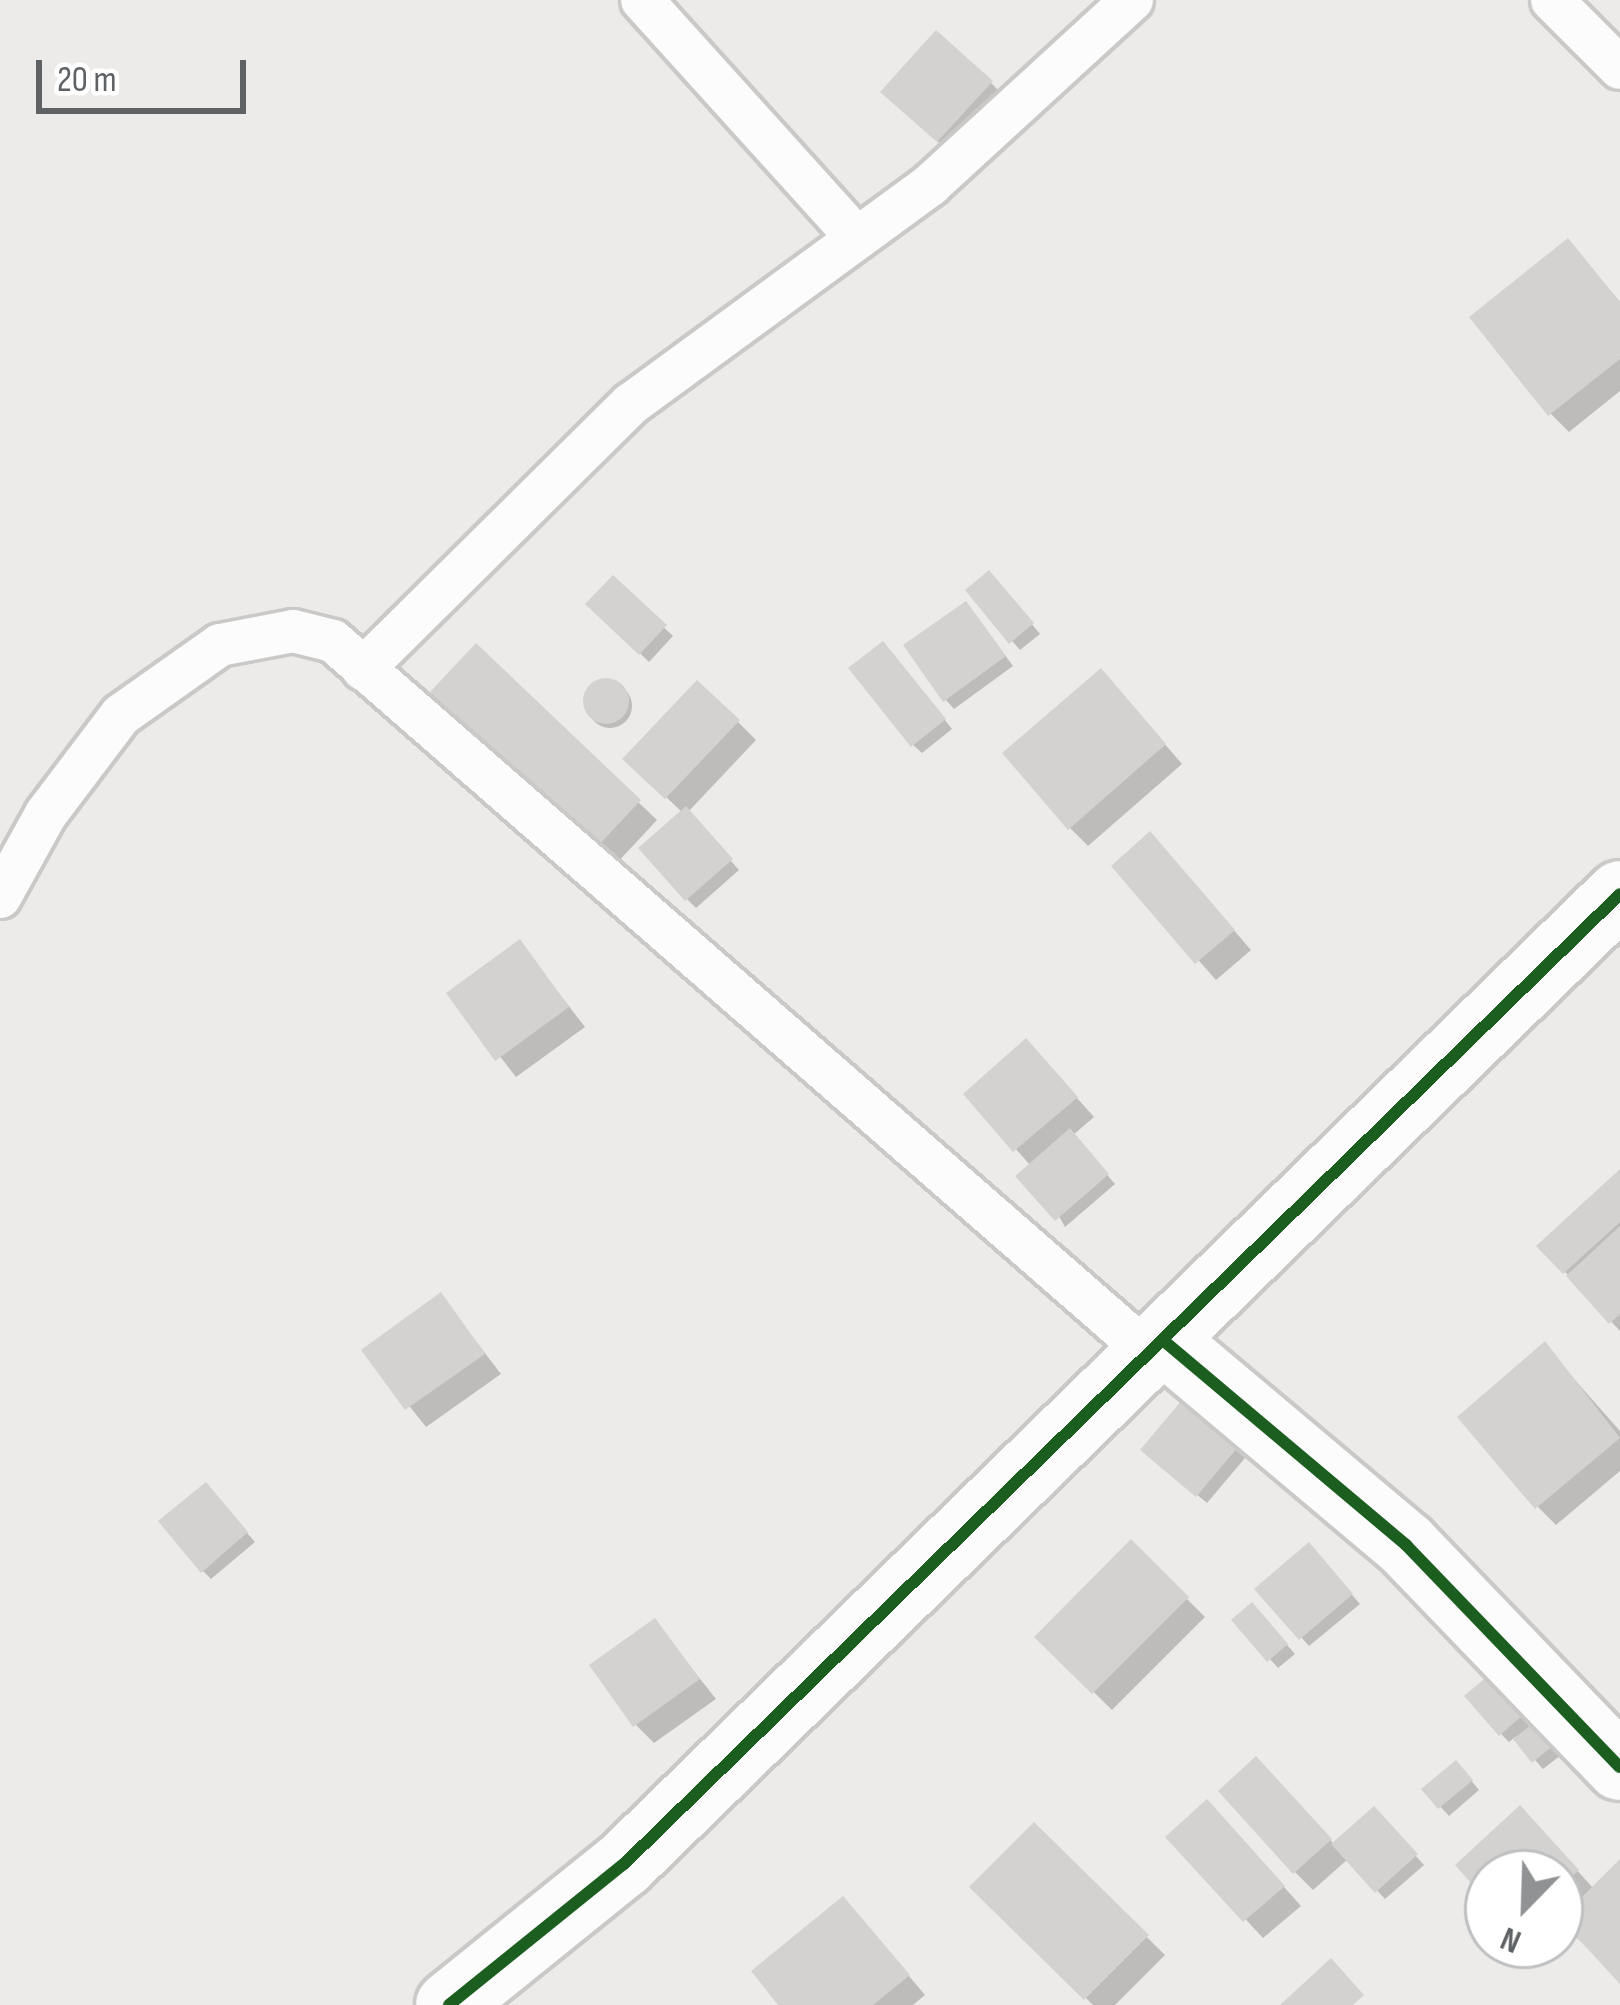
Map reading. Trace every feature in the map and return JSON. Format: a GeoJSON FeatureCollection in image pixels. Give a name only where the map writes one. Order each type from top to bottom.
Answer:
{"type":"FeatureCollection","features":[{"type":"Feature","properties":{"kind":"street"},"geometry":{"type":"LineString","coordinates":[[449,2005],[624,1864],[1620,894]]}},
{"type":"Feature","properties":{"kind":"street"},"geometry":{"type":"LineString","coordinates":[[1157,1348],[1406,1545],[1620,1767]]}},
{"type":"Feature","properties":{"kind":"lane"},"geometry":{"type":"LineString","coordinates":[[642,0],[855,236]]}},
{"type":"Feature","properties":{"kind":"lane"},"geometry":{"type":"LineString","coordinates":[[363,669],[631,404],[930,185],[1132,0]]}},
{"type":"Feature","properties":{"kind":"lane"},"geometry":{"type":"LineString","coordinates":[[1552,0],[1620,68]]}},
{"type":"Feature","properties":{"kind":"lane"},"geometry":{"type":"LineString","coordinates":[[0,897],[46,814],[121,715],[220,645],[293,631],[333,641],[1157,1348]]}},
{"type":"Feature","properties":{"kind":"building"},"geometry":{"type":"Polygon","coordinates":[[[936,30],[993,81],[937,142],[880,92],[936,30]]]}},
{"type":"Feature","properties":{"kind":"building"},"geometry":{"type":"Polygon","coordinates":[[[1568,238],[1620,302],[1620,359],[1548,416],[1469,317],[1568,238]]]}},
{"type":"Feature","properties":{"kind":"building"},"geometry":{"type":"Polygon","coordinates":[[[989,570],[1034,623],[1009,644],[965,590],[989,570]]]}},
{"type":"Feature","properties":{"kind":"building"},"geometry":{"type":"Polygon","coordinates":[[[613,575],[667,625],[639,655],[585,604],[613,575]]]}},
{"type":"Feature","properties":{"kind":"building"},"geometry":{"type":"Polygon","coordinates":[[[966,601],[1006,656],[943,702],[903,645],[966,601]]]}},
{"type":"Feature","properties":{"kind":"building"},"geometry":{"type":"Polygon","coordinates":[[[883,641],[946,719],[911,747],[848,668],[883,641]]]}},
{"type":"Feature","properties":{"kind":"building"},"geometry":{"type":"Polygon","coordinates":[[[476,643],[641,800],[595,849],[430,692],[476,643]]]}},
{"type":"Feature","properties":{"kind":"building"},"geometry":{"type":"Polygon","coordinates":[[[1101,668],[1166,744],[1068,830],[1002,753],[1101,668]]]}},
{"type":"Feature","properties":{"kind":"building"},"geometry":{"type":"Polygon","coordinates":[[[606,678],[622,685],[629,701],[622,717],[606,724],[590,717],[583,701],[590,685],[606,678]]]}},
{"type":"Feature","properties":{"kind":"building"},"geometry":{"type":"Polygon","coordinates":[[[697,680],[740,720],[665,799],[622,759],[697,680]]]}},
{"type":"Feature","properties":{"kind":"building"},"geometry":{"type":"Polygon","coordinates":[[[686,806],[733,859],[685,901],[638,848],[686,806]]]}},
{"type":"Feature","properties":{"kind":"building"},"geometry":{"type":"Polygon","coordinates":[[[1150,831],[1235,930],[1195,964],[1111,866],[1150,831]]]}},
{"type":"Feature","properties":{"kind":"building"},"geometry":{"type":"Polygon","coordinates":[[[520,939],[569,1007],[495,1061],[446,993],[520,939]]]}},
{"type":"Feature","properties":{"kind":"building"},"geometry":{"type":"Polygon","coordinates":[[[1026,1038],[1078,1097],[1013,1152],[963,1094],[1026,1038]]]}},
{"type":"Feature","properties":{"kind":"building"},"geometry":{"type":"Polygon","coordinates":[[[1070,1128],[1109,1174],[1055,1221],[1015,1176],[1070,1128]]]}},
{"type":"Feature","properties":{"kind":"building"},"geometry":{"type":"Polygon","coordinates":[[[1620,1169],[1620,1222],[1563,1274],[1536,1246],[1620,1169]]]}},
{"type":"Feature","properties":{"kind":"building"},"geometry":{"type":"Polygon","coordinates":[[[1620,1226],[1620,1314],[1609,1324],[1566,1276],[1620,1226]]]}},
{"type":"Feature","properties":{"kind":"building"},"geometry":{"type":"Polygon","coordinates":[[[441,1292],[485,1354],[405,1410],[361,1350],[441,1292]]]}},
{"type":"Feature","properties":{"kind":"building"},"geometry":{"type":"Polygon","coordinates":[[[1545,1341],[1620,1438],[1535,1509],[1457,1417],[1545,1341]]]}},
{"type":"Feature","properties":{"kind":"building"},"geometry":{"type":"Polygon","coordinates":[[[1182,1400],[1238,1447],[1196,1497],[1140,1450],[1182,1400]]]}},
{"type":"Feature","properties":{"kind":"building"},"geometry":{"type":"Polygon","coordinates":[[[206,1482],[248,1532],[201,1573],[158,1521],[206,1482]]]}},
{"type":"Feature","properties":{"kind":"building"},"geometry":{"type":"Polygon","coordinates":[[[1131,1539],[1189,1597],[1092,1694],[1034,1637],[1131,1539]]]}},
{"type":"Feature","properties":{"kind":"building"},"geometry":{"type":"Polygon","coordinates":[[[1309,1542],[1353,1594],[1299,1640],[1254,1589],[1309,1542]]]}},
{"type":"Feature","properties":{"kind":"building"},"geometry":{"type":"Polygon","coordinates":[[[1252,1602],[1288,1644],[1267,1662],[1231,1620],[1252,1602]]]}},
{"type":"Feature","properties":{"kind":"building"},"geometry":{"type":"Polygon","coordinates":[[[655,1618],[700,1679],[633,1727],[589,1665],[655,1618]]]}},
{"type":"Feature","properties":{"kind":"building"},"geometry":{"type":"Polygon","coordinates":[[[1490,1674],[1524,1714],[1499,1736],[1464,1696],[1490,1674]]]}},
{"type":"Feature","properties":{"kind":"building"},"geometry":{"type":"Polygon","coordinates":[[[1535,1722],[1555,1744],[1532,1763],[1513,1739],[1535,1722]]]}},
{"type":"Feature","properties":{"kind":"building"},"geometry":{"type":"Polygon","coordinates":[[[1256,1756],[1332,1839],[1293,1874],[1218,1791],[1256,1756]]]}},
{"type":"Feature","properties":{"kind":"building"},"geometry":{"type":"Polygon","coordinates":[[[1456,1760],[1473,1780],[1438,1809],[1421,1789],[1456,1760]]]}},
{"type":"Feature","properties":{"kind":"building"},"geometry":{"type":"Polygon","coordinates":[[[1207,1799],[1285,1886],[1243,1922],[1165,1837],[1207,1799]]]}},
{"type":"Feature","properties":{"kind":"building"},"geometry":{"type":"Polygon","coordinates":[[[1520,1805],[1560,1849],[1472,1849],[1520,1805]]]}},
{"type":"Feature","properties":{"kind":"building"},"geometry":{"type":"Polygon","coordinates":[[[1374,1806],[1418,1854],[1375,1893],[1331,1844],[1374,1806]]]}},
{"type":"Feature","properties":{"kind":"building"},"geometry":{"type":"Polygon","coordinates":[[[1034,1822],[1149,1935],[1084,2000],[969,1887],[1034,1822]]]}},
{"type":"Feature","properties":{"kind":"building"},"geometry":{"type":"Polygon","coordinates":[[[1620,1859],[1620,1984],[1584,1945],[1584,1895],[1620,1859]]]}},
{"type":"Feature","properties":{"kind":"building"},"geometry":{"type":"Polygon","coordinates":[[[843,1896],[910,1975],[873,2005],[778,2005],[751,1971],[843,1896]]]}},
{"type":"Feature","properties":{"kind":"building"},"geometry":{"type":"Polygon","coordinates":[[[1331,1958],[1364,1995],[1353,2005],[1280,2005],[1331,1958]]]}},
{"type":"Feature","properties":{"kind":"cycle path"},"geometry":{"type":"LineString","coordinates":[[449,2005],[624,1864],[1620,894]]}},
{"type":"Feature","properties":{"kind":"cycle path"},"geometry":{"type":"LineString","coordinates":[[1164,1341],[1406,1545],[1620,1767]]}}]}
